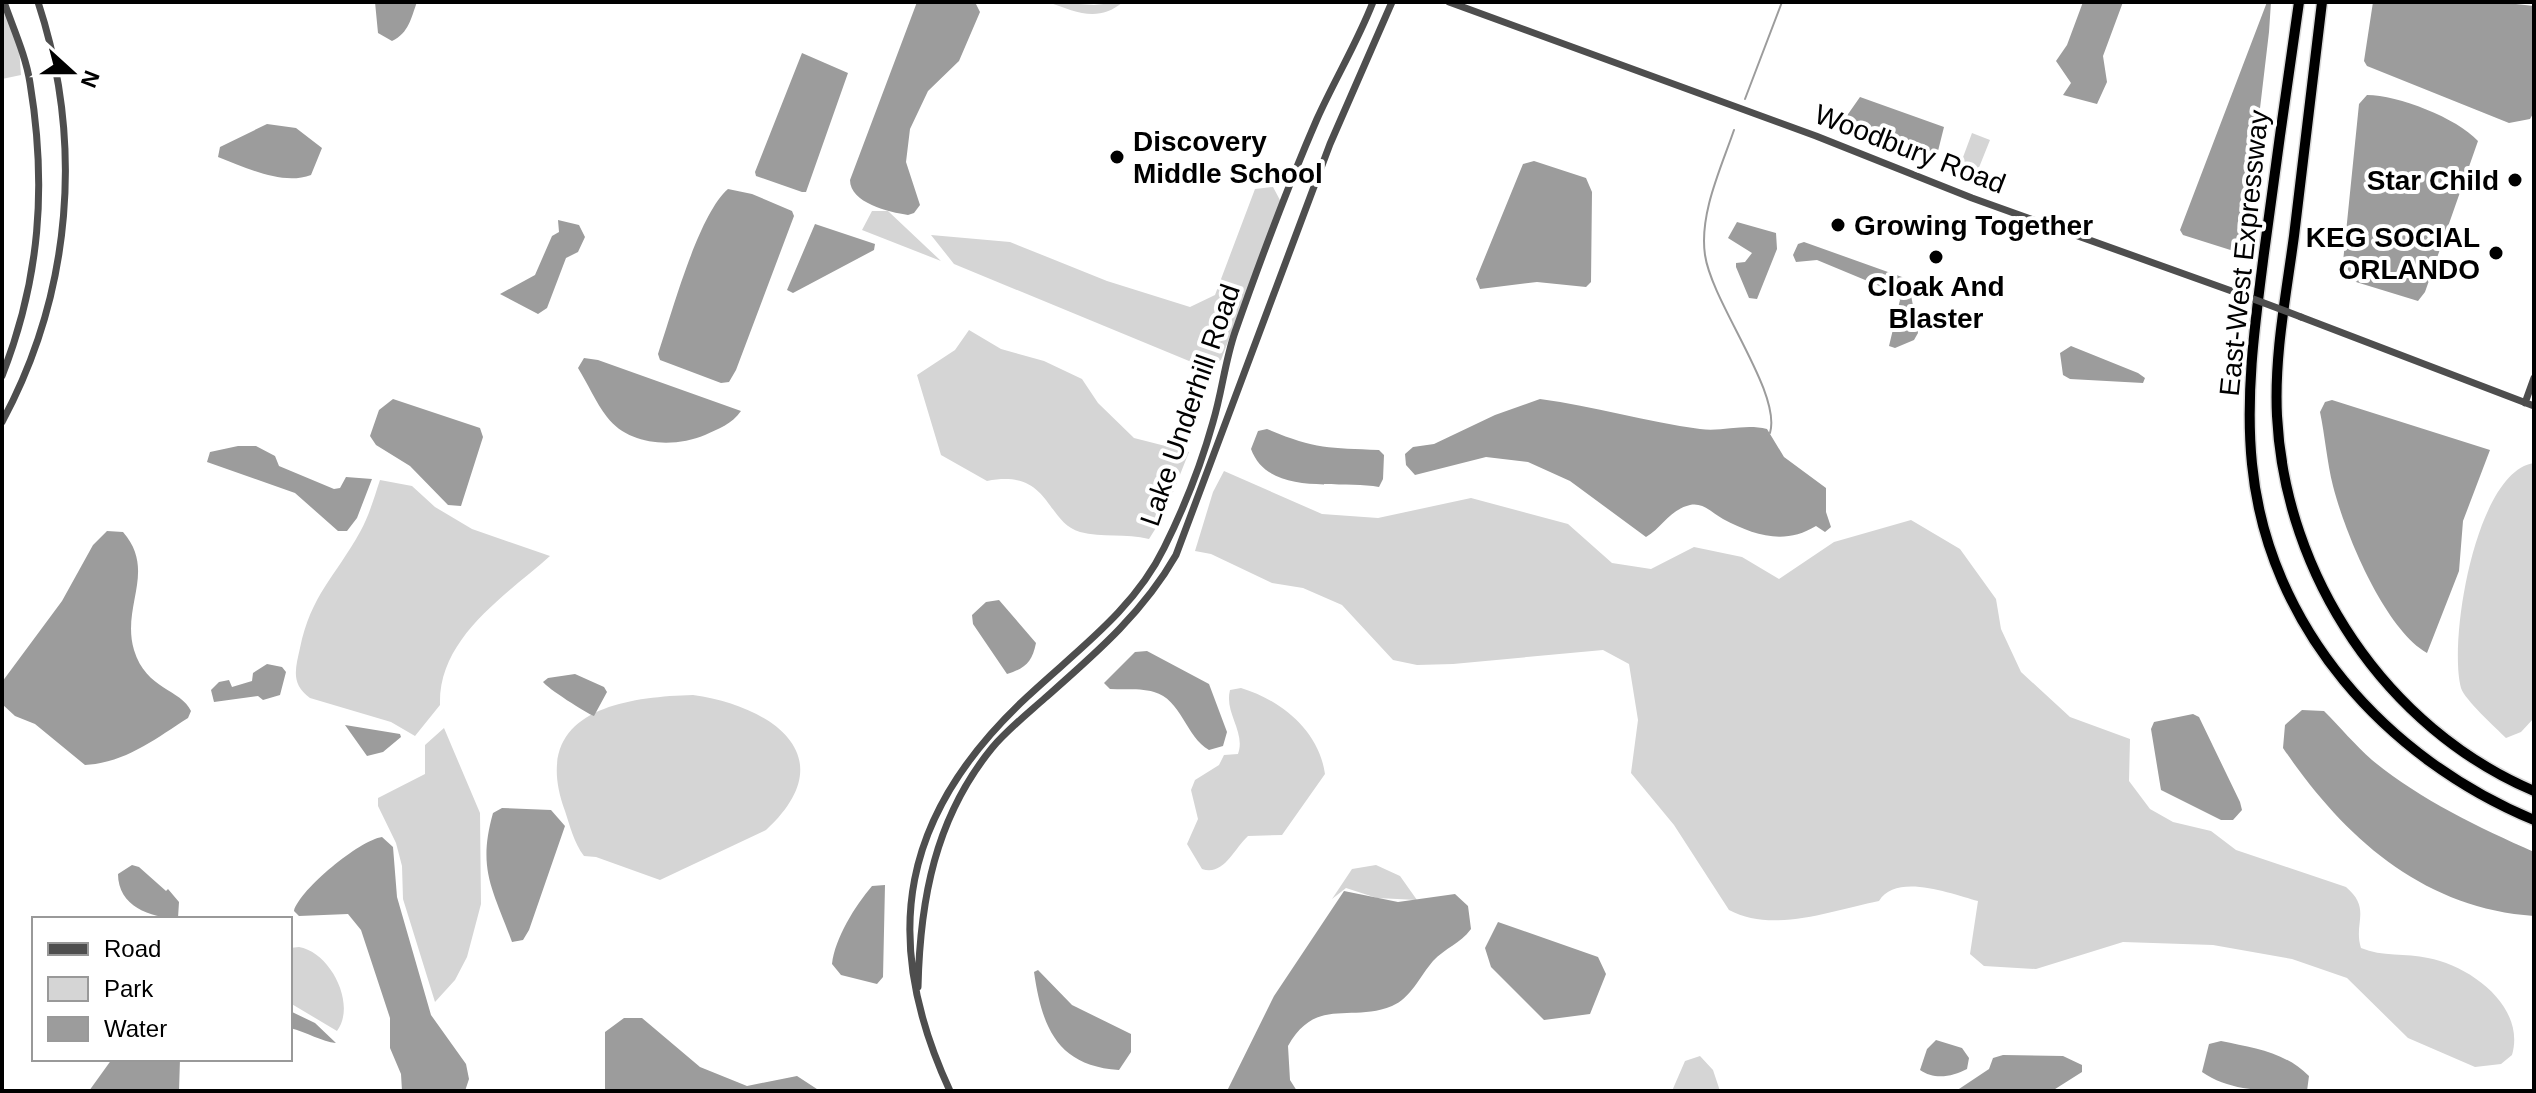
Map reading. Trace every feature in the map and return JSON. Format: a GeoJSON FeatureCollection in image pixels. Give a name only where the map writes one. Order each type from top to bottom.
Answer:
{"type":"FeatureCollection","features":[{"type":"Feature","properties":{"kind":"highway","name":"East-West Expressway"},"geometry":{"type":"LineString","coordinates":[[2299,2],[2252,353],[2252,465],[2265,529],[2280,575],[2313,640],[2350,690],[2381,724],[2435,768],[2534,820]]}},
{"type":"Feature","properties":{"kind":"highway","name":"East-West Expressway"},"geometry":{"type":"LineString","coordinates":[[2322,2],[2277,368],[2279,443],[2291,504],[2327,597],[2353,640],[2383,679],[2454,744],[2534,791]]}},
{"type":"Feature","properties":{"kind":"street"},"geometry":{"type":"LineString","coordinates":[[2,376],[24,312],[41,208],[30,81],[4,2]]}},
{"type":"Feature","properties":{"kind":"street"},"geometry":{"type":"LineString","coordinates":[[2,422],[24,378],[47,317],[65,209],[66,145],[58,74],[38,2]]}},
{"type":"Feature","properties":{"kind":"street","name":"Lake Underhill Road"},"geometry":{"type":"LineString","coordinates":[[950,1091],[931,1050],[909,966],[907,934],[918,864],[929,829],[956,774],[984,739],[1116,616],[1155,566],[1181,512],[1213,421],[1235,334],[1316,122],[1373,2]]}},
{"type":"Feature","properties":{"kind":"street","name":"Lake Underhill Road"},"geometry":{"type":"LineString","coordinates":[[918,994],[922,907],[929,872],[953,808],[992,747],[1113,639],[1142,606],[1176,555],[1330,144],[1392,2]]}},
{"type":"Feature","properties":{"kind":"street","name":"Woodbury Road"},"geometry":{"type":"LineString","coordinates":[[1449,2],[2534,406]]}},
{"type":"Feature","properties":{"kind":"street"},"geometry":{"type":"LineString","coordinates":[[2525,403],[2534,378]]}},
{"type":"Feature","properties":{"kind":"green space"},"geometry":{"type":"Polygon","coordinates":[[[1048,2],[1094,5],[1123,2],[1105,12],[1087,14],[1048,2]]]}},
{"type":"Feature","properties":{"kind":"green space"},"geometry":{"type":"Polygon","coordinates":[[[2,3],[19,48],[21,75],[2,79],[2,3]]]}},
{"type":"Feature","properties":{"kind":"green space"},"geometry":{"type":"Polygon","coordinates":[[[1972,133],[1990,140],[1976,175],[1959,168],[1972,133]]]}},
{"type":"Feature","properties":{"kind":"green space"},"geometry":{"type":"Polygon","coordinates":[[[1273,187],[1281,202],[1221,360],[1206,368],[954,264],[931,235],[1010,242],[1107,281],[1190,307],[1215,295],[1255,189],[1273,187]]]}},
{"type":"Feature","properties":{"kind":"green space"},"geometry":{"type":"Polygon","coordinates":[[[872,211],[888,211],[941,261],[862,230],[872,211]]]}},
{"type":"Feature","properties":{"kind":"green space"},"geometry":{"type":"Polygon","coordinates":[[[969,330],[1001,349],[1044,361],[1082,379],[1098,403],[1134,438],[1189,452],[1164,515],[1149,539],[1080,532],[1060,518],[1035,489],[1024,482],[1008,479],[987,481],[941,455],[917,375],[955,350],[969,330]]]}},
{"type":"Feature","properties":{"kind":"green space"},"geometry":{"type":"Polygon","coordinates":[[[2534,463],[2534,718],[2521,732],[2506,738],[2461,688],[2459,634],[2471,560],[2482,525],[2496,495],[2514,473],[2534,463]]]}},
{"type":"Feature","properties":{"kind":"green space"},"geometry":{"type":"Polygon","coordinates":[[[1224,471],[1322,514],[1378,518],[1471,498],[1568,524],[1612,563],[1651,569],[1694,547],[1742,557],[1779,579],[1834,542],[1911,520],[1960,549],[1996,599],[2001,629],[2021,672],[2070,717],[2130,739],[2129,781],[2150,809],[2173,822],[2211,831],[2236,850],[2346,887],[2354,895],[2360,909],[2361,948],[2445,962],[2477,980],[2503,1005],[2511,1021],[2514,1037],[2512,1055],[2501,1064],[2475,1067],[2408,1038],[2347,978],[2292,959],[2213,945],[2123,942],[2036,969],[1984,966],[1970,954],[1978,901],[1940,890],[1911,886],[1898,888],[1887,892],[1879,901],[1784,920],[1746,917],[1729,910],[1674,825],[1631,773],[1638,720],[1629,664],[1603,650],[1453,664],[1417,665],[1393,660],[1342,605],[1303,588],[1272,583],[1211,554],[1195,551],[1213,492],[1224,471]]]}},
{"type":"Feature","properties":{"kind":"green space"},"geometry":{"type":"Polygon","coordinates":[[[380,480],[412,486],[435,507],[472,529],[550,556],[495,603],[462,639],[442,681],[440,705],[415,736],[391,722],[310,698],[300,687],[296,676],[310,614],[363,526],[380,480]]]}},
{"type":"Feature","properties":{"kind":"green space"},"geometry":{"type":"Polygon","coordinates":[[[1241,688],[1270,700],[1296,719],[1315,744],[1325,774],[1282,835],[1248,836],[1222,865],[1216,869],[1202,869],[1187,844],[1198,819],[1191,790],[1195,780],[1219,765],[1224,755],[1238,754],[1239,738],[1229,698],[1230,690],[1241,688]]]}},
{"type":"Feature","properties":{"kind":"green space"},"geometry":{"type":"Polygon","coordinates":[[[693,695],[749,710],[789,739],[799,758],[799,779],[789,803],[766,830],[660,880],[596,857],[584,856],[565,811],[557,778],[559,752],[570,732],[587,717],[610,707],[636,700],[693,695]]]}},
{"type":"Feature","properties":{"kind":"green space"},"geometry":{"type":"Polygon","coordinates":[[[444,728],[480,813],[481,904],[467,957],[455,980],[435,1002],[403,899],[402,866],[396,843],[378,806],[378,798],[425,774],[425,745],[444,728]]]}},
{"type":"Feature","properties":{"kind":"green space"},"geometry":{"type":"Polygon","coordinates":[[[1376,865],[1400,876],[1417,900],[1377,898],[1346,888],[1332,899],[1352,869],[1376,865]]]}},
{"type":"Feature","properties":{"kind":"green space"},"geometry":{"type":"Polygon","coordinates":[[[299,947],[321,958],[337,981],[344,1007],[337,1031],[292,1004],[292,948],[299,947]]]}},
{"type":"Feature","properties":{"kind":"green space"},"geometry":{"type":"Polygon","coordinates":[[[1700,1056],[1713,1070],[1720,1091],[1672,1091],[1685,1061],[1700,1056]]]}},
{"type":"Feature","properties":{"kind":"water"},"geometry":{"type":"Polygon","coordinates":[[[375,2],[417,2],[406,29],[398,38],[392,41],[378,33],[375,2]]]}},
{"type":"Feature","properties":{"kind":"water"},"geometry":{"type":"Polygon","coordinates":[[[917,2],[975,2],[980,12],[959,61],[928,91],[910,129],[906,162],[920,205],[908,215],[881,209],[863,200],[856,195],[850,180],[917,2]]]}},
{"type":"Feature","properties":{"kind":"water"},"geometry":{"type":"Polygon","coordinates":[[[2083,2],[2123,2],[2103,56],[2107,82],[2097,104],[2063,95],[2071,83],[2056,61],[2067,45],[2083,2]]]}},
{"type":"Feature","properties":{"kind":"water"},"geometry":{"type":"Polygon","coordinates":[[[2267,2],[2271,2],[2269,32],[2244,244],[2240,253],[2183,235],[2180,230],[2267,2]]]}},
{"type":"Feature","properties":{"kind":"water"},"geometry":{"type":"Polygon","coordinates":[[[2373,2],[2498,2],[2534,6],[2534,112],[2530,119],[2509,123],[2367,66],[2364,61],[2373,2]]]}},
{"type":"Feature","properties":{"kind":"water"},"geometry":{"type":"Polygon","coordinates":[[[802,53],[848,73],[806,192],[756,176],[755,172],[802,53]]]}},
{"type":"Feature","properties":{"kind":"water"},"geometry":{"type":"Polygon","coordinates":[[[2367,95],[2426,109],[2456,124],[2478,141],[2425,292],[2418,301],[2356,282],[2343,262],[2359,104],[2367,95]]]}},
{"type":"Feature","properties":{"kind":"water"},"geometry":{"type":"Polygon","coordinates":[[[1860,97],[1944,127],[1937,155],[1931,157],[1848,125],[1846,117],[1860,97]]]}},
{"type":"Feature","properties":{"kind":"water"},"geometry":{"type":"Polygon","coordinates":[[[267,124],[296,128],[322,148],[311,175],[276,177],[218,157],[220,147],[267,124]]]}},
{"type":"Feature","properties":{"kind":"water"},"geometry":{"type":"Polygon","coordinates":[[[1534,161],[1586,178],[1592,192],[1591,282],[1586,287],[1537,282],[1480,289],[1476,279],[1523,164],[1534,161]]]}},
{"type":"Feature","properties":{"kind":"water"},"geometry":{"type":"Polygon","coordinates":[[[728,189],[752,194],[792,211],[794,216],[736,370],[729,382],[721,383],[660,360],[658,354],[696,242],[706,220],[728,189]]]}},
{"type":"Feature","properties":{"kind":"water"},"geometry":{"type":"Polygon","coordinates":[[[558,220],[579,225],[585,237],[578,252],[566,258],[547,308],[538,314],[500,294],[535,275],[552,236],[559,232],[558,220]]]}},
{"type":"Feature","properties":{"kind":"water"},"geometry":{"type":"Polygon","coordinates":[[[1737,222],[1776,233],[1777,249],[1757,299],[1749,298],[1736,267],[1736,263],[1745,262],[1752,253],[1728,238],[1737,222]]]}},
{"type":"Feature","properties":{"kind":"water"},"geometry":{"type":"Polygon","coordinates":[[[815,224],[875,244],[874,250],[793,293],[787,290],[815,224]]]}},
{"type":"Feature","properties":{"kind":"water"},"geometry":{"type":"Polygon","coordinates":[[[1804,242],[1902,277],[1909,284],[1918,333],[1914,340],[1895,348],[1889,346],[1900,300],[1894,292],[1817,260],[1796,262],[1793,255],[1798,244],[1804,242]]]}},
{"type":"Feature","properties":{"kind":"water"},"geometry":{"type":"Polygon","coordinates":[[[2071,346],[2138,373],[2145,378],[2143,383],[2070,379],[2063,375],[2060,353],[2071,346]]]}},
{"type":"Feature","properties":{"kind":"water"},"geometry":{"type":"Polygon","coordinates":[[[584,358],[598,360],[741,411],[724,426],[693,439],[666,443],[640,439],[616,427],[603,412],[578,368],[584,358]]]}},
{"type":"Feature","properties":{"kind":"water"},"geometry":{"type":"Polygon","coordinates":[[[393,399],[480,428],[483,437],[461,506],[448,505],[410,466],[376,445],[370,436],[379,410],[393,399]]]}},
{"type":"Feature","properties":{"kind":"water"},"geometry":{"type":"Polygon","coordinates":[[[1540,399],[1700,429],[1767,429],[1784,457],[1826,488],[1826,512],[1831,527],[1825,532],[1816,526],[1781,537],[1758,534],[1695,504],[1677,511],[1646,537],[1570,481],[1528,462],[1486,457],[1415,475],[1406,465],[1405,454],[1413,447],[1434,444],[1495,415],[1540,399]]]}},
{"type":"Feature","properties":{"kind":"water"},"geometry":{"type":"Polygon","coordinates":[[[2332,400],[2490,450],[2463,521],[2459,571],[2427,653],[2411,641],[2382,602],[2347,528],[2333,486],[2320,412],[2325,402],[2332,400]]]}},
{"type":"Feature","properties":{"kind":"water"},"geometry":{"type":"Polygon","coordinates":[[[1267,429],[1322,446],[1379,450],[1384,455],[1383,479],[1379,487],[1307,483],[1273,474],[1260,464],[1251,449],[1258,431],[1267,429]]]}},
{"type":"Feature","properties":{"kind":"water"},"geometry":{"type":"Polygon","coordinates":[[[256,446],[275,456],[279,466],[334,489],[340,488],[346,477],[372,479],[357,518],[347,531],[338,531],[295,493],[207,462],[210,452],[256,446]]]}},
{"type":"Feature","properties":{"kind":"water"},"geometry":{"type":"Polygon","coordinates":[[[107,531],[123,532],[133,546],[137,561],[131,634],[139,663],[191,711],[188,718],[139,749],[113,760],[85,765],[35,724],[15,716],[2,704],[2,682],[62,601],[93,545],[107,531]]]}},
{"type":"Feature","properties":{"kind":"water"},"geometry":{"type":"Polygon","coordinates":[[[999,600],[1036,643],[1027,663],[1007,674],[973,624],[972,615],[986,602],[999,600]]]}},
{"type":"Feature","properties":{"kind":"water"},"geometry":{"type":"Polygon","coordinates":[[[1147,651],[1209,684],[1227,732],[1223,746],[1209,750],[1201,744],[1171,702],[1163,696],[1144,690],[1110,689],[1104,683],[1135,652],[1147,651]]]}},
{"type":"Feature","properties":{"kind":"water"},"geometry":{"type":"Polygon","coordinates":[[[267,664],[282,667],[286,672],[280,695],[263,700],[258,696],[214,702],[211,690],[219,682],[229,680],[232,687],[252,681],[253,673],[267,664]]]}},
{"type":"Feature","properties":{"kind":"water"},"geometry":{"type":"Polygon","coordinates":[[[575,674],[604,687],[607,692],[594,716],[543,682],[548,678],[575,674]]]}},
{"type":"Feature","properties":{"kind":"water"},"geometry":{"type":"Polygon","coordinates":[[[2302,710],[2324,711],[2372,760],[2409,787],[2471,822],[2534,852],[2534,916],[2493,910],[2456,899],[2421,883],[2359,838],[2306,780],[2283,748],[2285,725],[2302,710]]]}},
{"type":"Feature","properties":{"kind":"water"},"geometry":{"type":"Polygon","coordinates":[[[2193,714],[2199,717],[2240,802],[2242,810],[2233,820],[2221,820],[2161,790],[2151,729],[2154,722],[2193,714]]]}},
{"type":"Feature","properties":{"kind":"water"},"geometry":{"type":"Polygon","coordinates":[[[345,725],[400,734],[401,737],[383,752],[367,756],[345,725]]]}},
{"type":"Feature","properties":{"kind":"water"},"geometry":{"type":"Polygon","coordinates":[[[502,808],[551,810],[565,826],[529,930],[523,940],[512,942],[493,893],[487,865],[488,833],[493,813],[502,808]]]}},
{"type":"Feature","properties":{"kind":"water"},"geometry":{"type":"Polygon","coordinates":[[[382,837],[393,847],[397,897],[431,1015],[466,1064],[469,1079],[465,1091],[402,1091],[401,1074],[390,1048],[390,1018],[361,930],[348,914],[299,916],[294,911],[307,891],[332,867],[360,847],[382,837]]]}},
{"type":"Feature","properties":{"kind":"water"},"geometry":{"type":"Polygon","coordinates":[[[132,865],[139,867],[166,891],[168,889],[179,902],[178,917],[157,916],[138,908],[123,894],[118,874],[132,865]]]}},
{"type":"Feature","properties":{"kind":"water"},"geometry":{"type":"Polygon","coordinates":[[[885,885],[883,977],[877,984],[841,975],[832,964],[841,933],[872,886],[885,885]]]}},
{"type":"Feature","properties":{"kind":"water"},"geometry":{"type":"Polygon","coordinates":[[[1344,891],[1398,902],[1455,894],[1468,906],[1471,929],[1433,961],[1399,1002],[1377,1011],[1322,1016],[1299,1031],[1288,1046],[1290,1080],[1297,1091],[1227,1091],[1274,996],[1344,891]]]}},
{"type":"Feature","properties":{"kind":"water"},"geometry":{"type":"Polygon","coordinates":[[[1498,922],[1598,957],[1606,974],[1590,1014],[1544,1020],[1491,967],[1485,948],[1498,922]]]}},
{"type":"Feature","properties":{"kind":"water"},"geometry":{"type":"Polygon","coordinates":[[[1038,970],[1072,1005],[1131,1034],[1131,1052],[1119,1070],[1081,1061],[1056,1040],[1037,992],[1034,972],[1038,970]]]}},
{"type":"Feature","properties":{"kind":"water"},"geometry":{"type":"Polygon","coordinates":[[[292,1012],[315,1023],[336,1043],[292,1029],[292,1012]]]}},
{"type":"Feature","properties":{"kind":"water"},"geometry":{"type":"Polygon","coordinates":[[[624,1018],[642,1018],[700,1067],[747,1086],[797,1076],[820,1091],[605,1091],[605,1032],[624,1018]]]}},
{"type":"Feature","properties":{"kind":"water"},"geometry":{"type":"Polygon","coordinates":[[[1936,1040],[1962,1048],[1969,1058],[1967,1069],[1943,1076],[1920,1070],[1927,1049],[1936,1040]]]}},
{"type":"Feature","properties":{"kind":"water"},"geometry":{"type":"Polygon","coordinates":[[[2221,1041],[2268,1052],[2290,1061],[2309,1076],[2307,1091],[2253,1089],[2214,1079],[2202,1072],[2209,1044],[2221,1041]]]}},
{"type":"Feature","properties":{"kind":"water"},"geometry":{"type":"Polygon","coordinates":[[[2003,1055],[2063,1056],[2082,1065],[2082,1072],[2052,1091],[1956,1091],[1989,1069],[1993,1058],[2003,1055]]]}},
{"type":"Feature","properties":{"kind":"water"},"geometry":{"type":"Polygon","coordinates":[[[111,1061],[180,1061],[179,1091],[89,1091],[111,1061]]]}},
{"type":"Feature","properties":{"kind":"waterway"},"geometry":{"type":"LineString","coordinates":[[1745,99],[1782,2]]}},
{"type":"Feature","properties":{"kind":"waterway"},"geometry":{"type":"LineString","coordinates":[[1734,130],[1708,207],[1705,255],[1710,275],[1766,395],[1771,416],[1770,433]]}},
{"type":"Feature","properties":{"kind":"place","name":"Discovery Middle School"},"geometry":{"type":"Point","coordinates":[1117,157]}},
{"type":"Feature","properties":{"kind":"place","name":"Star Child"},"geometry":{"type":"Point","coordinates":[2515,180]}},
{"type":"Feature","properties":{"kind":"place","name":"Growing Together"},"geometry":{"type":"Point","coordinates":[1838,225]}},
{"type":"Feature","properties":{"kind":"place","name":"KEG SOCIAL ORLANDO"},"geometry":{"type":"Point","coordinates":[2496,253]}},
{"type":"Feature","properties":{"kind":"place","name":"Cloak And Blaster"},"geometry":{"type":"Point","coordinates":[1936,257]}}]}
